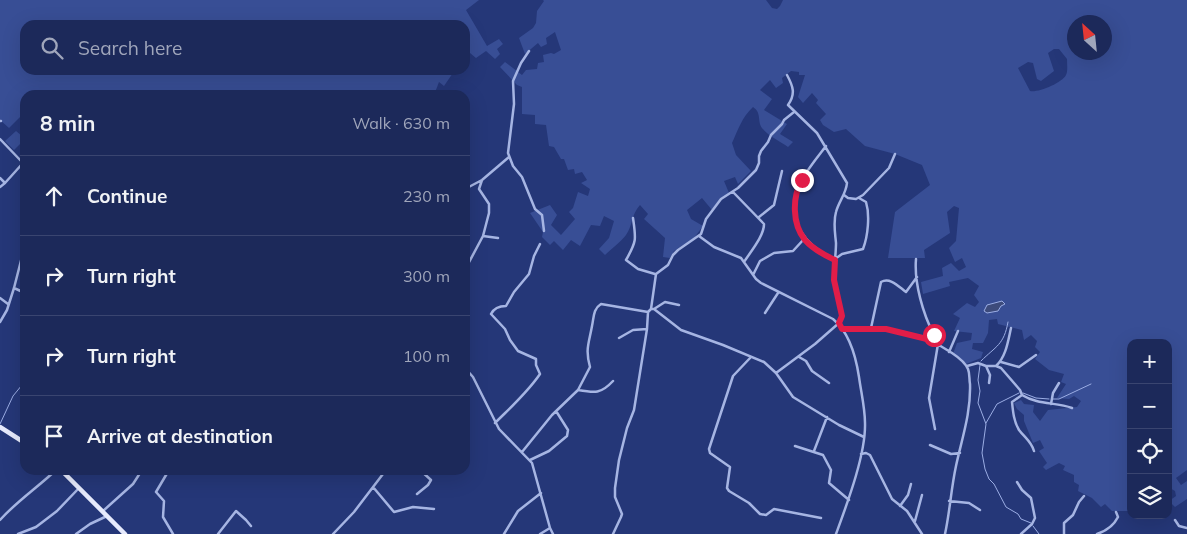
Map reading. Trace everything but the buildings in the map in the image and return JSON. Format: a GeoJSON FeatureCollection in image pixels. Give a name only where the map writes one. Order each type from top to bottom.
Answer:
{"type":"FeatureCollection","features":[{"type":"Feature","properties":{"kind":"main road"},"geometry":{"type":"LineString","coordinates":[[0,427],[20,440]]}},
{"type":"Feature","properties":{"kind":"main road"},"geometry":{"type":"LineString","coordinates":[[67,475],[125,534]]}},
{"type":"Feature","properties":{"kind":"street"},"geometry":{"type":"LineString","coordinates":[[529,51],[513,81],[514,104],[508,146],[509,157],[515,169],[522,177],[535,209],[542,215],[544,231]]}},
{"type":"Feature","properties":{"kind":"street"},"geometry":{"type":"LineString","coordinates":[[776,373],[839,323],[842,316],[834,280],[834,219],[846,189],[846,181],[817,134],[788,105],[793,98],[794,92],[787,75]]}},
{"type":"Feature","properties":{"kind":"street"},"geometry":{"type":"LineString","coordinates":[[612,534],[622,514],[615,498],[615,488],[619,460],[627,428],[634,410],[656,274],[668,265],[678,250],[701,234],[706,220],[722,199],[733,192],[756,170],[761,151],[771,135],[794,112]]}},
{"type":"Feature","properties":{"kind":"street"},"geometry":{"type":"LineString","coordinates":[[0,139],[20,160]]}},
{"type":"Feature","properties":{"kind":"street"},"geometry":{"type":"LineString","coordinates":[[826,146],[800,183],[795,197],[794,208],[804,239],[812,247],[835,260]]}},
{"type":"Feature","properties":{"kind":"street"},"geometry":{"type":"LineString","coordinates":[[844,195],[852,199],[859,198],[889,168],[895,154]]}},
{"type":"Feature","properties":{"kind":"street"},"geometry":{"type":"LineString","coordinates":[[470,186],[482,180],[509,157]]}},
{"type":"Feature","properties":{"kind":"street"},"geometry":{"type":"LineString","coordinates":[[0,187],[20,166]]}},
{"type":"Feature","properties":{"kind":"street"},"geometry":{"type":"LineString","coordinates":[[758,218],[774,205],[782,171]]}},
{"type":"Feature","properties":{"kind":"street"},"geometry":{"type":"LineString","coordinates":[[0,178],[5,183]]}},
{"type":"Feature","properties":{"kind":"street"},"geometry":{"type":"LineString","coordinates":[[470,257],[483,236],[489,206],[480,190],[482,180]]}},
{"type":"Feature","properties":{"kind":"street"},"geometry":{"type":"LineString","coordinates":[[733,192],[748,209],[763,221],[764,227],[744,262]]}},
{"type":"Feature","properties":{"kind":"street"},"geometry":{"type":"LineString","coordinates":[[835,260],[842,254],[861,250],[865,245],[867,205],[859,198]]}},
{"type":"Feature","properties":{"kind":"street"},"geometry":{"type":"LineString","coordinates":[[633,218],[636,233],[635,245],[626,260],[638,269],[656,274]]}},
{"type":"Feature","properties":{"kind":"street"},"geometry":{"type":"LineString","coordinates":[[483,236],[498,238]]}},
{"type":"Feature","properties":{"kind":"street"},"geometry":{"type":"LineString","coordinates":[[699,236],[714,247],[741,258],[761,283],[778,293],[815,308],[839,323],[856,358],[865,422],[864,437],[849,500],[836,534]]}},
{"type":"Feature","properties":{"kind":"street"},"geometry":{"type":"LineString","coordinates":[[753,275],[760,261],[774,253],[793,250],[804,239]]}},
{"type":"Feature","properties":{"kind":"street"},"geometry":{"type":"LineString","coordinates":[[495,423],[514,406],[540,374],[536,365],[536,359],[518,351],[505,329],[491,314],[500,306],[506,306],[514,292],[529,274],[534,256],[540,244]]}},
{"type":"Feature","properties":{"kind":"street"},"geometry":{"type":"LineString","coordinates":[[916,259],[916,277],[925,317],[934,335],[931,340]]}},
{"type":"Feature","properties":{"kind":"street"},"geometry":{"type":"LineString","coordinates":[[0,322],[7,310],[20,266]]}},
{"type":"Feature","properties":{"kind":"street"},"geometry":{"type":"LineString","coordinates":[[871,328],[881,282],[886,280],[893,282],[907,291],[916,277]]}},
{"type":"Feature","properties":{"kind":"street"},"geometry":{"type":"LineString","coordinates":[[14,288],[20,291]]}},
{"type":"Feature","properties":{"kind":"street"},"geometry":{"type":"LineString","coordinates":[[765,314],[778,293]]}},
{"type":"Feature","properties":{"kind":"street"},"geometry":{"type":"LineString","coordinates":[[0,298],[8,304]]}},
{"type":"Feature","properties":{"kind":"street"},"geometry":{"type":"LineString","coordinates":[[651,310],[665,302],[679,306]]}},
{"type":"Feature","properties":{"kind":"street"},"geometry":{"type":"LineString","coordinates":[[522,452],[556,411],[578,390],[590,367],[587,355],[588,342],[593,318],[601,304],[651,310],[681,330],[764,362],[776,373],[793,397],[828,417],[838,425],[864,437]]}},
{"type":"Feature","properties":{"kind":"street"},"geometry":{"type":"LineString","coordinates":[[842,329],[871,328],[900,331],[931,340],[967,366],[969,372],[969,409],[956,464],[945,534]]}},
{"type":"Feature","properties":{"kind":"street"},"geometry":{"type":"LineString","coordinates":[[996,366],[1001,362],[1011,328]]}},
{"type":"Feature","properties":{"kind":"street"},"geometry":{"type":"LineString","coordinates":[[619,338],[629,332],[647,329]]}},
{"type":"Feature","properties":{"kind":"street"},"geometry":{"type":"LineString","coordinates":[[950,352],[958,331]]}},
{"type":"Feature","properties":{"kind":"street"},"geometry":{"type":"LineString","coordinates":[[934,429],[929,398],[938,344]]}},
{"type":"Feature","properties":{"kind":"street"},"geometry":{"type":"LineString","coordinates":[[1001,362],[1019,367],[1036,355]]}},
{"type":"Feature","properties":{"kind":"street"},"geometry":{"type":"LineString","coordinates":[[752,357],[734,376],[709,449],[710,453],[730,467],[729,490],[749,503],[760,514],[766,515],[774,509],[821,518]]}},
{"type":"Feature","properties":{"kind":"street"},"geometry":{"type":"LineString","coordinates":[[798,357],[806,361],[812,371],[829,383]]}},
{"type":"Feature","properties":{"kind":"street"},"geometry":{"type":"LineString","coordinates":[[967,366],[978,363],[986,366],[996,366],[1020,390],[1022,395],[1033,400],[1051,404],[1064,404],[1072,408]]}},
{"type":"Feature","properties":{"kind":"street"},"geometry":{"type":"LineString","coordinates":[[986,366],[990,375],[988,383]]}},
{"type":"Feature","properties":{"kind":"street"},"geometry":{"type":"LineString","coordinates":[[470,374],[495,423],[502,433],[530,460],[553,534]]}},
{"type":"Feature","properties":{"kind":"street"},"geometry":{"type":"LineString","coordinates":[[578,390],[601,392],[614,381]]}},
{"type":"Feature","properties":{"kind":"street"},"geometry":{"type":"LineString","coordinates":[[1051,404],[1053,394],[1059,383]]}},
{"type":"Feature","properties":{"kind":"street"},"geometry":{"type":"LineString","coordinates":[[1022,395],[1012,402],[1013,414],[1021,433],[1029,440],[1034,450]]}},
{"type":"Feature","properties":{"kind":"street"},"geometry":{"type":"LineString","coordinates":[[530,460],[549,451],[568,436],[568,430],[556,411]]}},
{"type":"Feature","properties":{"kind":"street"},"geometry":{"type":"LineString","coordinates":[[814,451],[828,417]]}},
{"type":"Feature","properties":{"kind":"street"},"geometry":{"type":"LineString","coordinates":[[930,445],[951,454],[960,452]]}},
{"type":"Feature","properties":{"kind":"street"},"geometry":{"type":"LineString","coordinates":[[796,446],[823,455],[830,466],[831,475],[829,482],[849,500]]}},
{"type":"Feature","properties":{"kind":"street"},"geometry":{"type":"LineString","coordinates":[[861,454],[866,453],[870,456],[889,494],[907,511],[922,534]]}},
{"type":"Feature","properties":{"kind":"street"},"geometry":{"type":"LineString","coordinates":[[0,520],[15,503],[50,475]]}},
{"type":"Feature","properties":{"kind":"street"},"geometry":{"type":"LineString","coordinates":[[103,511],[133,484],[139,475]]}},
{"type":"Feature","properties":{"kind":"street"},"geometry":{"type":"LineString","coordinates":[[166,475],[156,492],[164,501],[164,516],[173,534]]}},
{"type":"Feature","properties":{"kind":"street"},"geometry":{"type":"LineString","coordinates":[[333,534],[354,512],[382,475]]}},
{"type":"Feature","properties":{"kind":"street"},"geometry":{"type":"LineString","coordinates":[[417,494],[431,480],[426,475]]}},
{"type":"Feature","properties":{"kind":"street"},"geometry":{"type":"LineString","coordinates":[[1017,482],[1031,498],[1035,518],[1034,522],[1021,534]]}},
{"type":"Feature","properties":{"kind":"street"},"geometry":{"type":"LineString","coordinates":[[900,506],[908,496],[911,484]]}},
{"type":"Feature","properties":{"kind":"street"},"geometry":{"type":"LineString","coordinates":[[18,534],[36,527],[57,511],[80,487]]}},
{"type":"Feature","properties":{"kind":"street"},"geometry":{"type":"LineString","coordinates":[[373,487],[394,512],[413,507],[434,509]]}},
{"type":"Feature","properties":{"kind":"street"},"geometry":{"type":"LineString","coordinates":[[504,534],[518,511],[541,493]]}},
{"type":"Feature","properties":{"kind":"street"},"geometry":{"type":"LineString","coordinates":[[915,521],[922,494]]}},
{"type":"Feature","properties":{"kind":"street"},"geometry":{"type":"LineString","coordinates":[[1064,534],[1064,523],[1073,515],[1084,496]]}},
{"type":"Feature","properties":{"kind":"street"},"geometry":{"type":"LineString","coordinates":[[949,501],[974,505],[980,510]]}},
{"type":"Feature","properties":{"kind":"street"},"geometry":{"type":"LineString","coordinates":[[218,534],[236,511],[250,526]]}},
{"type":"Feature","properties":{"kind":"street"},"geometry":{"type":"LineString","coordinates":[[1097,534],[1105,531],[1116,521],[1118,517],[1116,512]]}},
{"type":"Feature","properties":{"kind":"street"},"geometry":{"type":"LineString","coordinates":[[76,534],[90,524],[108,516]]}},
{"type":"Feature","properties":{"kind":"street"},"geometry":{"type":"LineString","coordinates":[[1175,520],[1179,526],[1187,528]]}},
{"type":"Feature","properties":{"kind":"street"},"geometry":{"type":"LineString","coordinates":[[540,534],[550,528]]}},
{"type":"Feature","properties":{"kind":"shaded area"},"geometry":{"type":"Polygon","coordinates":[[[0,0],[479,0],[466,10],[487,46],[499,39],[503,44],[497,49],[500,54],[495,59],[486,51],[476,58],[470,53],[470,20],[20,20],[20,75],[452,75],[444,86],[439,82],[436,90],[20,90],[20,117],[9,128],[0,120],[0,0]]]}},
{"type":"Feature","properties":{"kind":"shaded area"},"geometry":{"type":"Polygon","coordinates":[[[543,0],[766,0],[772,8],[777,9],[783,0],[1187,0],[1187,470],[1176,478],[1181,485],[1187,481],[1187,499],[1175,507],[1172,504],[1172,499],[1176,496],[1175,491],[1172,489],[1172,339],[1127,339],[1127,511],[1112,511],[1105,504],[1101,507],[1092,498],[1078,491],[1079,485],[1074,482],[1074,475],[1063,470],[1065,466],[1059,463],[1046,470],[1043,467],[1047,463],[1039,451],[1044,448],[1040,440],[1033,443],[1024,421],[1024,415],[1017,409],[1014,403],[1021,400],[1024,404],[1034,405],[1033,412],[1040,421],[1048,410],[1077,407],[1081,401],[1074,396],[1069,399],[1057,398],[1066,384],[1061,382],[1064,374],[1049,370],[1035,359],[1040,352],[1035,347],[1037,341],[1031,335],[1024,340],[1022,330],[998,324],[997,319],[989,320],[988,333],[983,343],[973,343],[972,349],[983,352],[981,358],[966,364],[953,354],[957,343],[971,340],[972,333],[954,331],[960,318],[953,314],[967,303],[975,307],[979,302],[974,295],[979,286],[968,278],[949,282],[950,286],[923,294],[921,282],[943,276],[942,268],[951,263],[959,271],[966,267],[962,258],[955,262],[949,248],[956,241],[959,208],[954,206],[947,212],[950,233],[924,250],[925,258],[888,258],[895,212],[930,185],[922,165],[895,154],[865,146],[846,129],[834,132],[823,125],[820,120],[826,114],[816,103],[818,100],[812,93],[803,103],[798,97],[805,75],[799,75],[799,72],[791,71],[782,78],[783,83],[776,88],[770,80],[760,90],[772,99],[764,110],[787,124],[780,134],[793,142],[788,147],[767,134],[762,128],[758,112],[753,107],[743,119],[732,143],[736,155],[751,171],[738,184],[735,177],[724,181],[729,193],[721,198],[712,210],[702,198],[687,210],[691,219],[703,226],[694,238],[674,251],[670,258],[663,257],[665,238],[644,219],[648,214],[640,205],[635,212],[626,235],[605,255],[599,249],[609,238],[614,221],[604,216],[600,226],[591,225],[580,246],[571,240],[563,250],[554,241],[550,245],[542,237],[543,232],[530,213],[550,205],[557,215],[551,225],[561,235],[575,219],[569,212],[573,208],[578,192],[588,196],[590,189],[581,183],[587,180],[582,172],[575,174],[574,169],[568,170],[564,159],[561,159],[554,147],[549,146],[546,125],[535,124],[535,115],[522,114],[522,87],[517,85],[500,67],[505,62],[522,75],[526,70],[537,69],[538,63],[544,62],[543,55],[554,54],[561,50],[555,32],[546,38],[547,44],[541,47],[538,43],[525,54],[519,38],[533,28],[536,23],[537,11],[543,0]]]}},
{"type":"Feature","properties":{"kind":"shaded area"},"geometry":{"type":"Polygon","coordinates":[[[16,131],[20,134],[20,144],[14,150],[5,141],[16,131]]]}},
{"type":"Feature","properties":{"kind":"shaded area"},"geometry":{"type":"Polygon","coordinates":[[[1002,301],[1005,304],[998,311],[987,313],[984,311],[987,305],[1002,301]]]}},
{"type":"Feature","properties":{"kind":"waterway"},"geometry":{"type":"LineString","coordinates":[[981,361],[1002,340],[1008,322]]}},
{"type":"Feature","properties":{"kind":"waterway"},"geometry":{"type":"LineString","coordinates":[[980,365],[978,403],[986,424],[982,453],[985,469],[1006,507],[1018,514],[1021,519],[1031,523]]}},
{"type":"Feature","properties":{"kind":"waterway"},"geometry":{"type":"LineString","coordinates":[[1053,399],[1059,399],[1091,384]]}},
{"type":"Feature","properties":{"kind":"waterway"},"geometry":{"type":"LineString","coordinates":[[0,424],[13,396],[20,387]]}},
{"type":"Feature","properties":{"kind":"waterway"},"geometry":{"type":"LineString","coordinates":[[986,423],[997,404],[1019,393]]}},
{"type":"Feature","properties":{"kind":"waterway"},"geometry":{"type":"LineString","coordinates":[[1023,393],[1036,398],[1049,399]]}},
{"type":"Feature","properties":{"kind":"waterway"},"geometry":{"type":"LineString","coordinates":[[1033,526],[1039,534]]}},
{"type":"Feature","properties":{"kind":"route"},"geometry":{"type":"LineString","coordinates":[[802,180],[795,197],[794,208],[797,222],[804,239],[812,247],[835,260],[834,280],[842,316],[839,323],[842,329],[886,329],[931,340],[934,335]]}}]}
